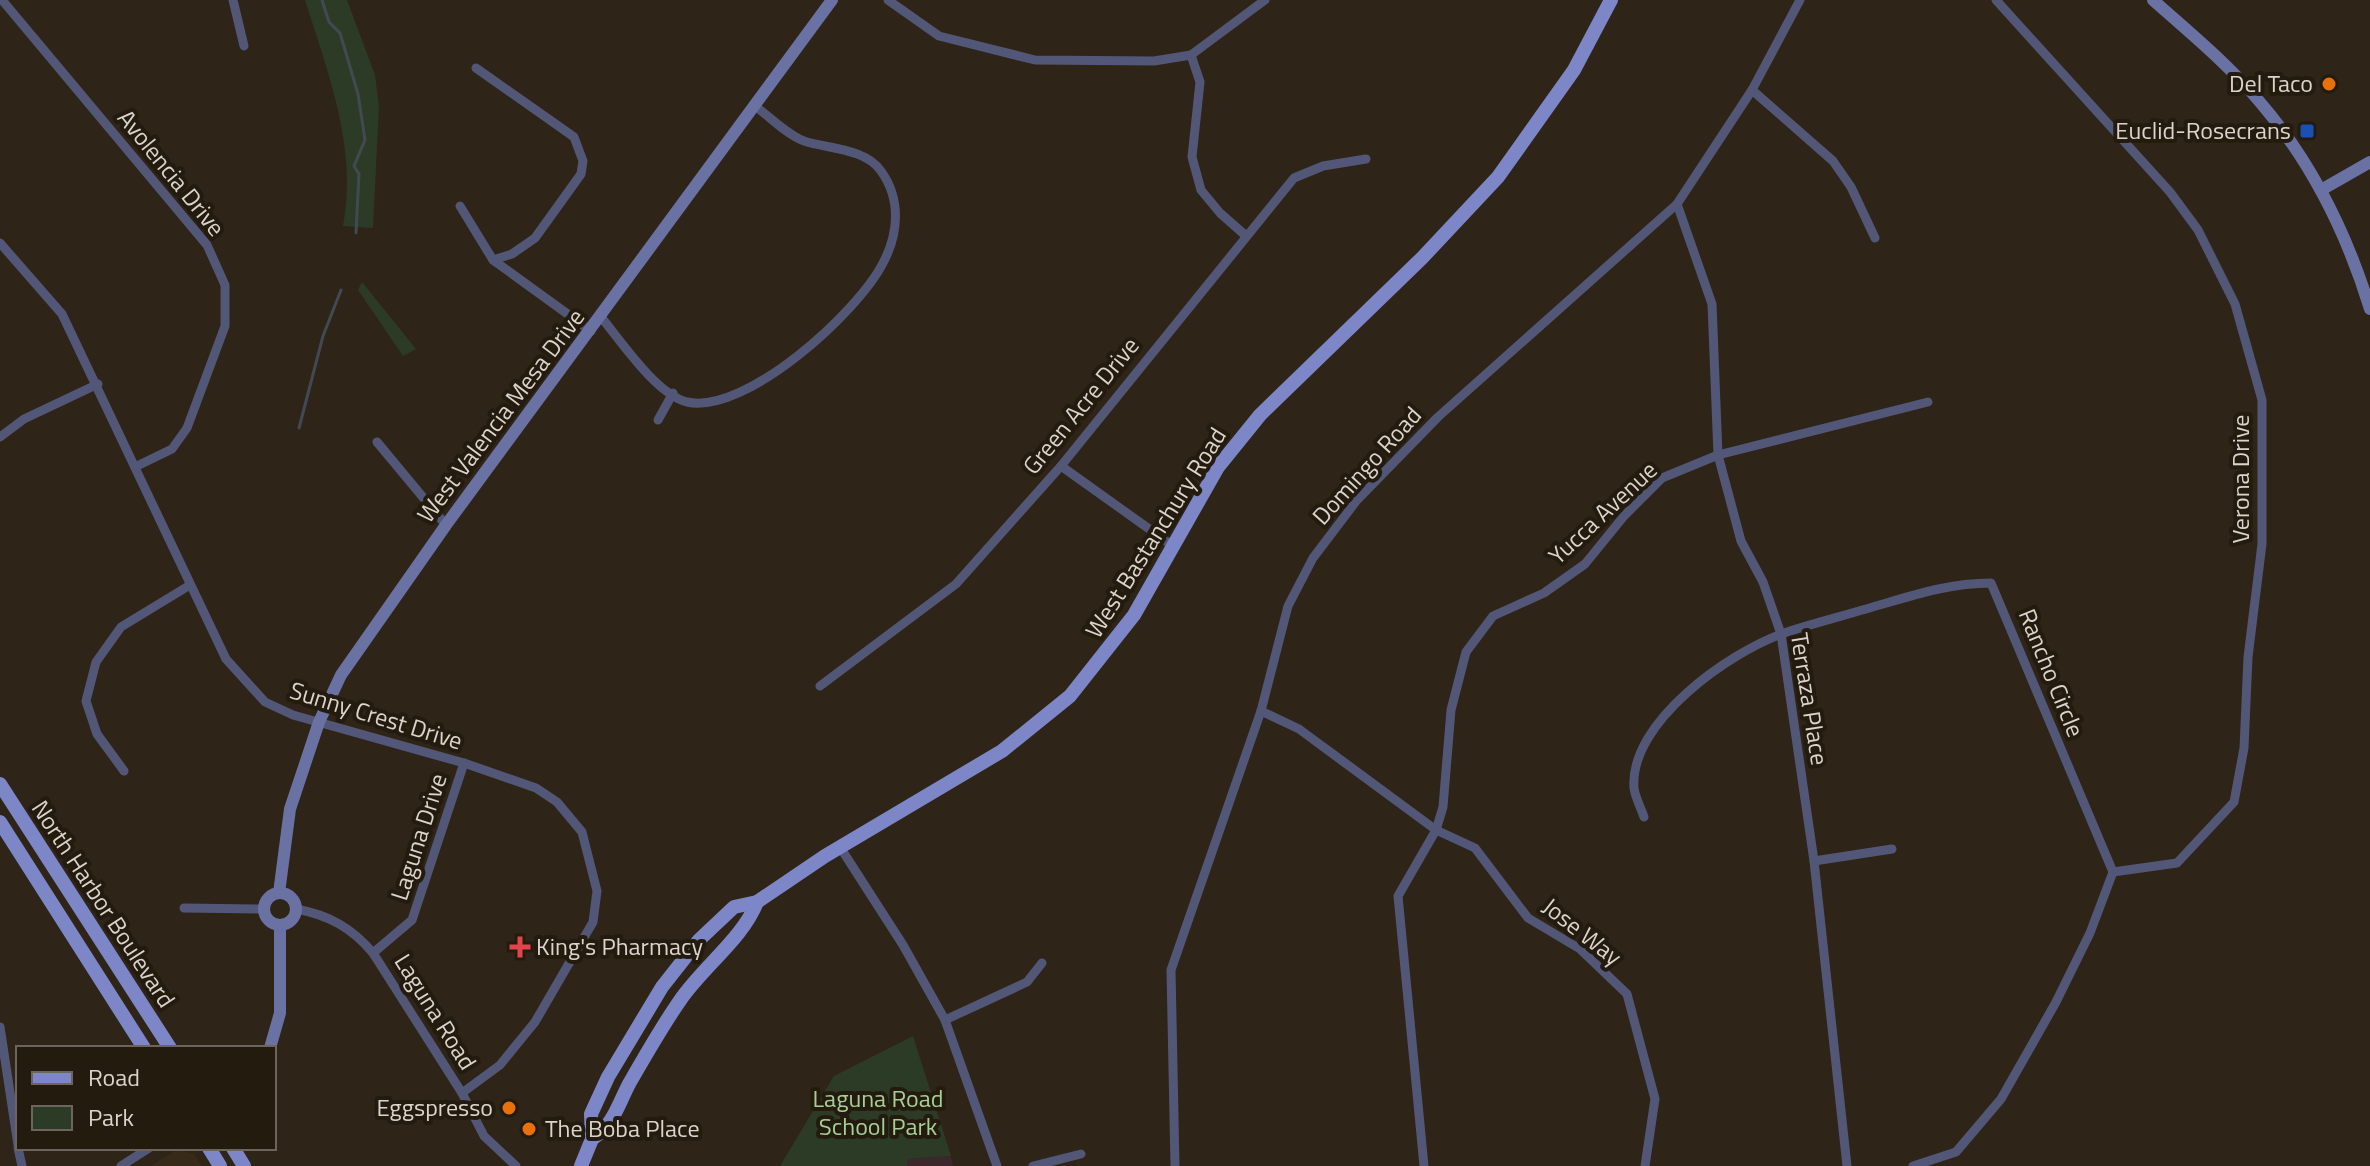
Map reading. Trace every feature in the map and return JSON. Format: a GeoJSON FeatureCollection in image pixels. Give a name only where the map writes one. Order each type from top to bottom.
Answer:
{"type":"FeatureCollection","features":[{"type":"Feature","properties":{"kind":"main road","name":"West Bastanchury Road"},"geometry":{"type":"LineString","coordinates":[[581,1166],[592,1139],[591,1114],[608,1077],[662,987],[699,940],[734,907],[757,902],[840,847],[1002,751],[1070,696],[1134,615],[1218,467],[1260,415],[1422,258],[1498,177],[1558,95],[1611,0]]}},
{"type":"Feature","properties":{"kind":"main road","name":"North Harbor Boulevard"},"geometry":{"type":"LineString","coordinates":[[0,784],[169,1046]]}},
{"type":"Feature","properties":{"kind":"main road","name":"North Harbor Boulevard"},"geometry":{"type":"LineString","coordinates":[[0,822],[143,1046]]}},
{"type":"Feature","properties":{"kind":"main road","name":"West Bastanchury Road"},"geometry":{"type":"LineString","coordinates":[[592,1139],[610,1127],[628,1087],[681,998],[717,953],[748,923],[757,902]]}},
{"type":"Feature","properties":{"kind":"street","name":"Avolencia Drive"},"geometry":{"type":"LineString","coordinates":[[2,0],[207,245],[225,285],[225,326],[187,428],[172,449],[137,466]]}},
{"type":"Feature","properties":{"kind":"street"},"geometry":{"type":"LineString","coordinates":[[233,0],[244,46]]}},
{"type":"Feature","properties":{"kind":"street","name":"West Valencia Mesa Drive"},"geometry":{"type":"LineString","coordinates":[[279,893],[290,809],[319,722],[341,675],[446,525],[832,0]]}},
{"type":"Feature","properties":{"kind":"street"},"geometry":{"type":"LineString","coordinates":[[888,0],[939,36],[1035,60],[1154,61],[1191,55],[1265,0]]}},
{"type":"Feature","properties":{"kind":"street","name":"Domingo Road"},"geometry":{"type":"LineString","coordinates":[[1175,1166],[1171,970],[1261,711],[1288,606],[1313,558],[1357,500],[1438,417],[1677,204],[1752,90],[1800,0]]}},
{"type":"Feature","properties":{"kind":"street","name":"Verona Drive"},"geometry":{"type":"LineString","coordinates":[[1996,0],[2170,192],[2198,230],[2235,304],[2262,400],[2262,544],[2248,657],[2244,748],[2234,802],[2177,863],[2113,872]]}},
{"type":"Feature","properties":{"kind":"street"},"geometry":{"type":"LineString","coordinates":[[2153,0],[2259,101],[2321,190],[2344,237],[2370,309]]}},
{"type":"Feature","properties":{"kind":"street"},"geometry":{"type":"LineString","coordinates":[[1191,55],[1200,82],[1192,157],[1201,190],[1220,213],[1245,235]]}},
{"type":"Feature","properties":{"kind":"street"},"geometry":{"type":"LineString","coordinates":[[476,68],[574,137],[583,161],[581,174],[535,238],[512,254],[493,260]]}},
{"type":"Feature","properties":{"kind":"street"},"geometry":{"type":"LineString","coordinates":[[1752,90],[1833,161],[1851,187],[1875,238]]}},
{"type":"Feature","properties":{"kind":"street"},"geometry":{"type":"LineString","coordinates":[[601,317],[654,381],[687,402],[727,398],[782,369],[839,319],[883,263],[896,225],[895,195],[879,168],[842,148],[802,140],[755,106]]}},
{"type":"Feature","properties":{"kind":"street","name":"Green Acre Drive"},"geometry":{"type":"LineString","coordinates":[[820,686],[956,584],[1061,466],[1294,178],[1323,166],[1366,159]]}},
{"type":"Feature","properties":{"kind":"street"},"geometry":{"type":"LineString","coordinates":[[2321,190],[2370,162]]}},
{"type":"Feature","properties":{"kind":"street","name":"Terraza Place"},"geometry":{"type":"LineString","coordinates":[[1677,204],[1712,304],[1718,455],[1741,541],[1763,582],[1781,634],[1814,861],[1847,1166]]}},
{"type":"Feature","properties":{"kind":"street"},"geometry":{"type":"LineString","coordinates":[[460,206],[493,260],[591,331]]}},
{"type":"Feature","properties":{"kind":"street","name":"Sunny Crest Drive"},"geometry":{"type":"LineString","coordinates":[[0,243],[62,314],[137,466],[226,659],[244,681],[265,702],[319,722],[464,763],[536,788],[557,802],[582,832],[597,891],[593,922],[535,1022],[500,1065],[462,1093]]}},
{"type":"Feature","properties":{"kind":"street"},"geometry":{"type":"LineString","coordinates":[[0,437],[24,419],[98,384]]}},
{"type":"Feature","properties":{"kind":"street"},"geometry":{"type":"LineString","coordinates":[[658,420],[673,393]]}},
{"type":"Feature","properties":{"kind":"street","name":"Yucca Avenue"},"geometry":{"type":"LineString","coordinates":[[1424,1166],[1398,896],[1436,830],[1443,807],[1451,710],[1466,652],[1493,616],[1544,593],[1585,564],[1624,516],[1662,478],[1718,455],[1928,402]]}},
{"type":"Feature","properties":{"kind":"street"},"geometry":{"type":"LineString","coordinates":[[377,442],[446,525]]}},
{"type":"Feature","properties":{"kind":"street"},"geometry":{"type":"LineString","coordinates":[[1061,466],[1173,546]]}},
{"type":"Feature","properties":{"kind":"street","name":"Rancho Circle"},"geometry":{"type":"LineString","coordinates":[[1644,817],[1634,789],[1637,766],[1654,729],[1679,699],[1730,659],[1781,634],[1957,583],[1991,583],[2113,872]]}},
{"type":"Feature","properties":{"kind":"street"},"geometry":{"type":"LineString","coordinates":[[124,771],[97,734],[86,701],[96,662],[121,627],[190,585]]}},
{"type":"Feature","properties":{"kind":"street","name":"Jose Way"},"geometry":{"type":"LineString","coordinates":[[1261,711],[1299,729],[1436,830],[1475,848],[1528,918],[1580,949],[1627,994],[1655,1099],[1645,1166]]}},
{"type":"Feature","properties":{"kind":"street","name":"Laguna Drive"},"geometry":{"type":"LineString","coordinates":[[373,953],[412,920],[464,763]]}},
{"type":"Feature","properties":{"kind":"street"},"geometry":{"type":"LineString","coordinates":[[840,847],[903,945],[945,1020],[997,1166]]}},
{"type":"Feature","properties":{"kind":"street"},"geometry":{"type":"LineString","coordinates":[[1814,861],[1892,849]]}},
{"type":"Feature","properties":{"kind":"street"},"geometry":{"type":"LineString","coordinates":[[1913,1166],[1956,1152],[2001,1099],[2056,1002],[2090,933],[2113,872]]}},
{"type":"Feature","properties":{"kind":"street"},"geometry":{"type":"LineString","coordinates":[[279,893],[293,899],[296,909],[293,918],[280,925],[266,918],[263,909],[266,899],[279,893]]}},
{"type":"Feature","properties":{"kind":"street"},"geometry":{"type":"LineString","coordinates":[[184,908],[263,909]]}},
{"type":"Feature","properties":{"kind":"street","name":"Laguna Road"},"geometry":{"type":"LineString","coordinates":[[296,909],[331,918],[357,934],[373,953],[462,1093],[484,1136],[516,1166]]}},
{"type":"Feature","properties":{"kind":"street"},"geometry":{"type":"LineString","coordinates":[[271,1046],[280,1013],[280,925]]}},
{"type":"Feature","properties":{"kind":"street"},"geometry":{"type":"LineString","coordinates":[[945,1020],[1027,982],[1042,963]]}},
{"type":"Feature","properties":{"kind":"street"},"geometry":{"type":"LineString","coordinates":[[0,1027],[16,1134]]}},
{"type":"Feature","properties":{"kind":"street"},"geometry":{"type":"LineString","coordinates":[[121,1166],[146,1150]]}},
{"type":"Feature","properties":{"kind":"street"},"geometry":{"type":"LineString","coordinates":[[1033,1166],[1081,1154]]}},
{"type":"Feature","properties":{"kind":"shaded area"},"geometry":{"type":"Polygon","coordinates":[[[176,1150],[194,1154],[202,1166],[151,1166],[176,1150]]]}},
{"type":"Feature","properties":{"kind":"shaded area"},"geometry":{"type":"Polygon","coordinates":[[[951,1156],[953,1166],[907,1166],[907,1159],[951,1156]]]}},
{"type":"Feature","properties":{"kind":"green space"},"geometry":{"type":"Polygon","coordinates":[[[305,0],[347,0],[375,75],[379,106],[373,228],[343,226],[347,197],[344,140],[331,83],[305,0]]]}},
{"type":"Feature","properties":{"kind":"green space"},"geometry":{"type":"Polygon","coordinates":[[[362,282],[416,349],[403,356],[358,290],[362,282]]]}},
{"type":"Feature","properties":{"kind":"green space","name":"Laguna Road School Park"},"geometry":{"type":"Polygon","coordinates":[[[913,1036],[951,1156],[907,1159],[907,1166],[780,1166],[834,1076],[913,1036]]]}},
{"type":"Feature","properties":{"kind":"waterway"},"geometry":{"type":"LineString","coordinates":[[322,0],[329,22],[340,33],[358,94],[365,140],[354,166],[359,174],[356,233]]}},
{"type":"Feature","properties":{"kind":"waterway"},"geometry":{"type":"LineString","coordinates":[[299,428],[323,336],[341,290]]}},
{"type":"Feature","properties":{"kind":"place","name":"Del Taco"},"geometry":{"type":"Point","coordinates":[2329,84]}},
{"type":"Feature","properties":{"kind":"place","name":"Euclid-Rosecrans"},"geometry":{"type":"Point","coordinates":[2307,131]}},
{"type":"Feature","properties":{"kind":"place","name":"King's Pharmacy"},"geometry":{"type":"Point","coordinates":[520,947]}},
{"type":"Feature","properties":{"kind":"place","name":"Eggspresso"},"geometry":{"type":"Point","coordinates":[509,1108]}},
{"type":"Feature","properties":{"kind":"place","name":"The Boba Place"},"geometry":{"type":"Point","coordinates":[529,1129]}}]}
